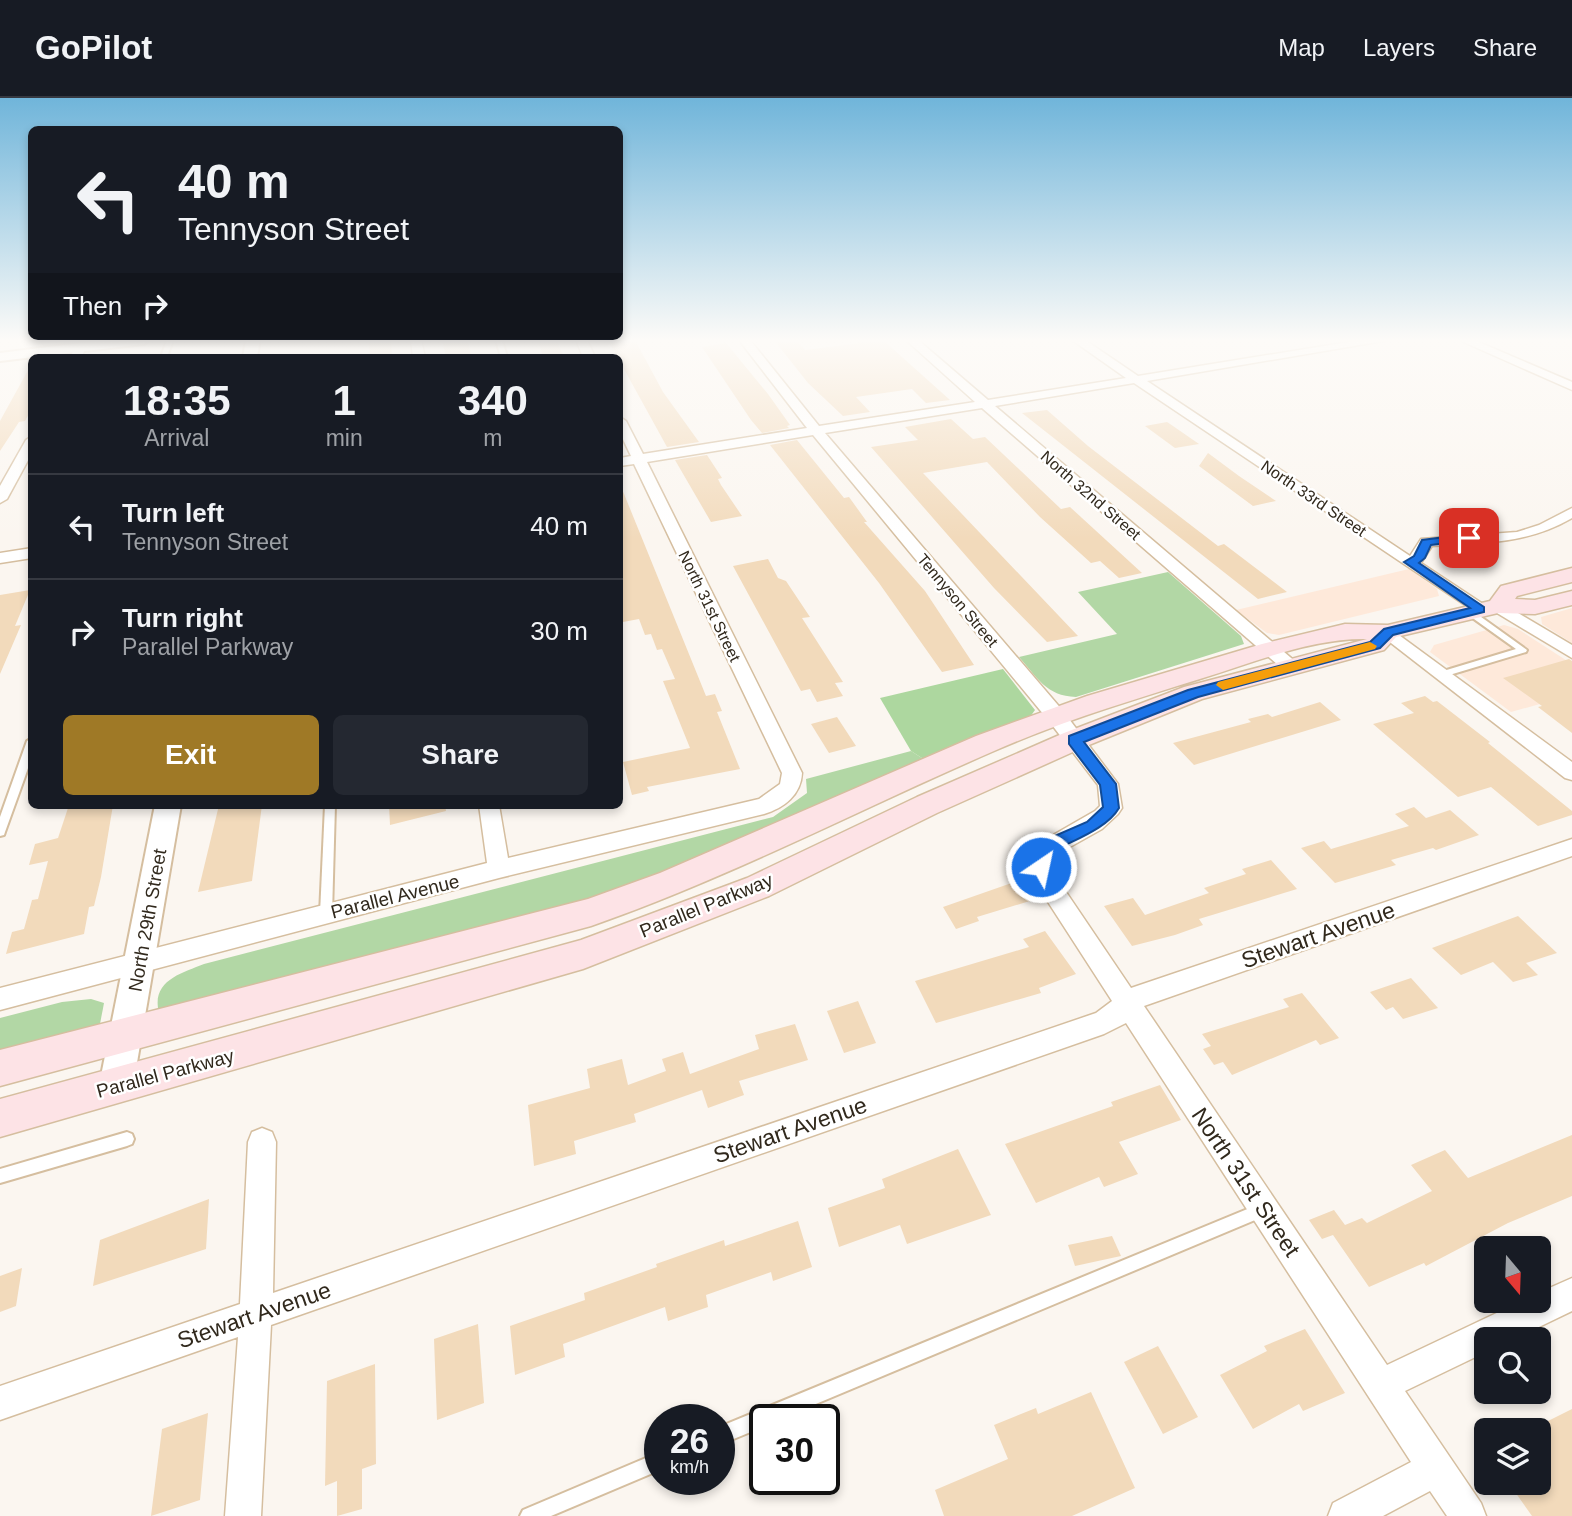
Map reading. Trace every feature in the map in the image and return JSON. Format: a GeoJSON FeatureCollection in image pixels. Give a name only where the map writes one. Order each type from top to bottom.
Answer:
{"type":"FeatureCollection","features":[{"type":"Feature","properties":{"kind":"main road","name":"Parallel Parkway"},"geometry":{"type":"LineString","coordinates":[[1483,609],[1509,591],[1572,575]]}},
{"type":"Feature","properties":{"kind":"main road","name":"Parallel Parkway"},"geometry":{"type":"LineString","coordinates":[[0,1118],[583,954],[758,887],[927,805],[1065,728],[1270,649],[1345,631],[1388,632],[1483,609],[1535,607],[1572,598]]}},
{"type":"Feature","properties":{"kind":"main road","name":"Parallel Parkway"},"geometry":{"type":"LineString","coordinates":[[0,1068],[591,912],[671,882],[891,783],[1065,728],[1375,645],[1388,632]]}},
{"type":"Feature","properties":{"kind":"street","name":"Tennyson Street"},"geometry":{"type":"LineString","coordinates":[[796,406],[1065,728],[1108,784],[1111,808],[1093,826],[1049,845]]}},
{"type":"Feature","properties":{"kind":"street"},"geometry":{"type":"LineString","coordinates":[[623,462],[964,406]]}},
{"type":"Feature","properties":{"kind":"street","name":"North 32nd Street"},"geometry":{"type":"LineString","coordinates":[[987,406],[1291,667]]}},
{"type":"Feature","properties":{"kind":"street","name":"North 33rd Street"},"geometry":{"type":"LineString","coordinates":[[1175,406],[1483,609],[1572,653]]}},
{"type":"Feature","properties":{"kind":"street","name":"North 31st Street"},"geometry":{"type":"LineString","coordinates":[[623,427],[792,773],[793,782],[787,792]]}},
{"type":"Feature","properties":{"kind":"street"},"geometry":{"type":"LineString","coordinates":[[0,499],[28,447]]}},
{"type":"Feature","properties":{"kind":"street"},"geometry":{"type":"LineString","coordinates":[[1410,562],[1419,558],[1426,542],[1518,536],[1544,528],[1572,512]]}},
{"type":"Feature","properties":{"kind":"street"},"geometry":{"type":"LineString","coordinates":[[0,558],[28,554]]}},
{"type":"Feature","properties":{"kind":"street"},"geometry":{"type":"LineString","coordinates":[[1388,632],[1572,773]]}},
{"type":"Feature","properties":{"kind":"street","name":"Parallel Avenue"},"geometry":{"type":"LineString","coordinates":[[0,999],[499,869],[764,806],[787,792]]}},
{"type":"Feature","properties":{"kind":"street","name":"North 29th Street"},"geometry":{"type":"LineString","coordinates":[[116,1086],[167,809]]}},
{"type":"Feature","properties":{"kind":"street"},"geometry":{"type":"LineString","coordinates":[[490,809],[499,869]]}},
{"type":"Feature","properties":{"kind":"street","name":"North 31st Street"},"geometry":{"type":"LineString","coordinates":[[1049,845],[1041,855],[1045,879],[1468,1516]]}},
{"type":"Feature","properties":{"kind":"street","name":"Stewart Avenue"},"geometry":{"type":"LineString","coordinates":[[0,1403],[1104,1022],[1118,1014],[1126,1001],[1572,847]]}},
{"type":"Feature","properties":{"kind":"street"},"geometry":{"type":"LineString","coordinates":[[243,1516],[256,1314],[262,1142]]}},
{"type":"Feature","properties":{"kind":"street"},"geometry":{"type":"LineString","coordinates":[[1381,1385],[1572,1294]]}},
{"type":"Feature","properties":{"kind":"street"},"geometry":{"type":"LineString","coordinates":[[1346,1516],[1436,1468]]}},
{"type":"Feature","properties":{"kind":"lane"},"geometry":{"type":"LineString","coordinates":[[1443,674],[1523,650],[1483,609]]}},
{"type":"Feature","properties":{"kind":"lane"},"geometry":{"type":"LineString","coordinates":[[0,832],[28,752]]}},
{"type":"Feature","properties":{"kind":"lane"},"geometry":{"type":"LineString","coordinates":[[326,914],[330,809]]}},
{"type":"Feature","properties":{"kind":"lane"},"geometry":{"type":"LineString","coordinates":[[0,1175],[127,1139]]}},
{"type":"Feature","properties":{"kind":"lane"},"geometry":{"type":"LineString","coordinates":[[735,1430],[1264,1209]]}},
{"type":"Feature","properties":{"kind":"lane"},"geometry":{"type":"LineString","coordinates":[[529,1516],[644,1468]]}},
{"type":"Feature","properties":{"kind":"shaded area"},"geometry":{"type":"Polygon","coordinates":[[[1409,569],[1437,589],[1439,596],[1279,635],[1267,633],[1236,610],[1409,569]]]}},
{"type":"Feature","properties":{"kind":"shaded area"},"geometry":{"type":"Polygon","coordinates":[[[1572,608],[1572,643],[1542,624],[1541,617],[1572,608]]]}},
{"type":"Feature","properties":{"kind":"shaded area"},"geometry":{"type":"Polygon","coordinates":[[[1504,625],[1518,629],[1572,664],[1572,695],[1511,712],[1430,652],[1434,645],[1504,625]]]}},
{"type":"Feature","properties":{"kind":"green space"},"geometry":{"type":"Polygon","coordinates":[[[1168,572],[1241,636],[1244,644],[1076,697],[1050,689],[1019,657],[1117,634],[1078,592],[1168,572]]]}},
{"type":"Feature","properties":{"kind":"green space"},"geometry":{"type":"Polygon","coordinates":[[[1003,669],[1035,710],[1030,717],[925,760],[911,751],[880,698],[1003,669]]]}},
{"type":"Feature","properties":{"kind":"green space"},"geometry":{"type":"Polygon","coordinates":[[[911,751],[925,760],[652,878],[588,901],[173,1012],[158,1008],[160,991],[165,984],[179,974],[204,964],[773,817],[807,793],[806,779],[911,751]]]}},
{"type":"Feature","properties":{"kind":"green space"},"geometry":{"type":"Polygon","coordinates":[[[91,999],[104,1003],[100,1024],[0,1059],[0,1018],[62,1002],[91,999]]]}},
{"type":"Feature","properties":{"kind":"building"},"geometry":{"type":"Polygon","coordinates":[[[8,406],[28,406],[25,421],[19,422],[0,451],[0,421],[8,406]]]}},
{"type":"Feature","properties":{"kind":"building"},"geometry":{"type":"Polygon","coordinates":[[[644,406],[673,406],[699,442],[667,447],[644,406]]]}},
{"type":"Feature","properties":{"kind":"building"},"geometry":{"type":"Polygon","coordinates":[[[742,406],[777,406],[790,425],[787,426],[789,428],[762,433],[742,406]]]}},
{"type":"Feature","properties":{"kind":"building"},"geometry":{"type":"Polygon","coordinates":[[[833,406],[865,406],[870,412],[843,416],[833,406]]]}},
{"type":"Feature","properties":{"kind":"building"},"geometry":{"type":"Polygon","coordinates":[[[1047,410],[1088,446],[1218,546],[1224,544],[1287,592],[1258,599],[1022,413],[1047,410]]]}},
{"type":"Feature","properties":{"kind":"building"},"geometry":{"type":"Polygon","coordinates":[[[951,419],[973,439],[985,437],[1061,509],[1070,507],[1142,573],[1119,578],[1100,561],[1091,563],[1040,517],[987,462],[923,473],[1078,636],[1047,642],[994,588],[871,447],[918,440],[905,427],[951,419]]]}},
{"type":"Feature","properties":{"kind":"building"},"geometry":{"type":"Polygon","coordinates":[[[1167,422],[1199,444],[1175,448],[1145,426],[1167,422]]]}},
{"type":"Feature","properties":{"kind":"building"},"geometry":{"type":"Polygon","coordinates":[[[797,440],[844,498],[849,497],[867,522],[864,522],[925,591],[974,665],[942,672],[879,583],[770,445],[797,440]]]}},
{"type":"Feature","properties":{"kind":"building"},"geometry":{"type":"Polygon","coordinates":[[[1208,453],[1276,501],[1253,506],[1199,466],[1208,453]]]}},
{"type":"Feature","properties":{"kind":"building"},"geometry":{"type":"Polygon","coordinates":[[[707,455],[722,478],[718,479],[721,485],[742,516],[711,522],[675,460],[707,455]]]}},
{"type":"Feature","properties":{"kind":"building"},"geometry":{"type":"Polygon","coordinates":[[[623,491],[706,696],[715,694],[722,711],[717,712],[740,769],[647,787],[649,791],[632,795],[623,762],[690,748],[663,681],[675,679],[662,649],[657,650],[651,634],[645,635],[639,619],[623,622],[623,491]]]}},
{"type":"Feature","properties":{"kind":"building"},"geometry":{"type":"Polygon","coordinates":[[[768,559],[778,578],[786,581],[810,617],[802,618],[843,682],[835,683],[843,696],[817,702],[810,689],[801,691],[733,566],[768,559]]]}},
{"type":"Feature","properties":{"kind":"building"},"geometry":{"type":"Polygon","coordinates":[[[28,590],[15,626],[21,625],[0,674],[0,595],[28,590]]]}},
{"type":"Feature","properties":{"kind":"building"},"geometry":{"type":"Polygon","coordinates":[[[1569,659],[1572,661],[1572,733],[1538,707],[1542,706],[1503,678],[1569,659]]]}},
{"type":"Feature","properties":{"kind":"building"},"geometry":{"type":"Polygon","coordinates":[[[1425,696],[1433,702],[1437,701],[1490,742],[1488,743],[1572,811],[1572,815],[1538,826],[1491,787],[1458,797],[1373,724],[1414,713],[1401,703],[1425,696]]]}},
{"type":"Feature","properties":{"kind":"building"},"geometry":{"type":"Polygon","coordinates":[[[1320,702],[1341,720],[1194,765],[1173,743],[1251,722],[1248,719],[1268,714],[1272,717],[1320,702]]]}},
{"type":"Feature","properties":{"kind":"building"},"geometry":{"type":"Polygon","coordinates":[[[837,717],[856,746],[829,753],[811,724],[837,717]]]}},
{"type":"Feature","properties":{"kind":"building"},"geometry":{"type":"Polygon","coordinates":[[[1414,807],[1426,818],[1450,810],[1479,835],[1436,850],[1433,848],[1391,860],[1396,865],[1335,883],[1301,848],[1324,841],[1331,849],[1409,826],[1395,814],[1414,807]]]}},
{"type":"Feature","properties":{"kind":"building"},"geometry":{"type":"Polygon","coordinates":[[[68,809],[112,809],[101,877],[94,906],[89,907],[84,934],[6,954],[12,932],[24,929],[32,900],[38,899],[48,861],[29,865],[35,844],[58,838],[68,809]]]}},
{"type":"Feature","properties":{"kind":"building"},"geometry":{"type":"Polygon","coordinates":[[[218,809],[261,809],[252,881],[198,892],[218,809]]]}},
{"type":"Feature","properties":{"kind":"building"},"geometry":{"type":"Polygon","coordinates":[[[389,809],[446,809],[446,811],[390,825],[389,809]]]}},
{"type":"Feature","properties":{"kind":"building"},"geometry":{"type":"Polygon","coordinates":[[[1271,860],[1297,889],[1199,919],[1203,925],[1175,935],[1132,946],[1104,906],[1133,898],[1145,915],[1209,893],[1204,888],[1246,874],[1242,869],[1271,860]]]}},
{"type":"Feature","properties":{"kind":"building"},"geometry":{"type":"Polygon","coordinates":[[[1020,880],[1033,900],[977,917],[979,921],[956,929],[943,907],[1020,880]]]}},
{"type":"Feature","properties":{"kind":"building"},"geometry":{"type":"Polygon","coordinates":[[[1518,916],[1557,953],[1526,963],[1538,975],[1513,982],[1493,962],[1461,975],[1432,948],[1518,916]]]}},
{"type":"Feature","properties":{"kind":"building"},"geometry":{"type":"Polygon","coordinates":[[[1045,931],[1076,974],[1039,988],[1041,993],[936,1023],[915,981],[1029,947],[1023,939],[1045,931]]]}},
{"type":"Feature","properties":{"kind":"building"},"geometry":{"type":"Polygon","coordinates":[[[1411,978],[1438,1008],[1403,1019],[1393,1007],[1386,1010],[1370,992],[1411,978]]]}},
{"type":"Feature","properties":{"kind":"building"},"geometry":{"type":"Polygon","coordinates":[[[1302,993],[1339,1038],[1320,1045],[1316,1040],[1232,1075],[1223,1062],[1214,1065],[1203,1049],[1211,1046],[1202,1034],[1289,1007],[1283,999],[1302,993]]]}},
{"type":"Feature","properties":{"kind":"building"},"geometry":{"type":"Polygon","coordinates":[[[858,1001],[876,1043],[844,1053],[827,1011],[858,1001]]]}},
{"type":"Feature","properties":{"kind":"building"},"geometry":{"type":"Polygon","coordinates":[[[795,1024],[808,1060],[739,1081],[744,1095],[708,1108],[702,1090],[634,1114],[636,1122],[574,1141],[576,1154],[534,1166],[528,1105],[590,1088],[587,1069],[622,1059],[628,1085],[666,1071],[662,1059],[683,1052],[690,1074],[759,1049],[755,1035],[795,1024]]]}},
{"type":"Feature","properties":{"kind":"building"},"geometry":{"type":"Polygon","coordinates":[[[1160,1085],[1181,1120],[1119,1142],[1138,1174],[1104,1187],[1099,1177],[1036,1203],[1005,1144],[1113,1106],[1111,1102],[1160,1085]]]}},
{"type":"Feature","properties":{"kind":"building"},"geometry":{"type":"Polygon","coordinates":[[[1572,1135],[1572,1196],[1483,1236],[1474,1236],[1474,1241],[1426,1266],[1424,1263],[1369,1287],[1333,1235],[1322,1239],[1309,1220],[1334,1210],[1345,1225],[1362,1218],[1367,1223],[1432,1191],[1411,1165],[1445,1150],[1468,1178],[1572,1135]]]}},
{"type":"Feature","properties":{"kind":"building"},"geometry":{"type":"Polygon","coordinates":[[[958,1149],[991,1215],[907,1244],[900,1225],[839,1247],[828,1208],[885,1188],[882,1179],[958,1149]]]}},
{"type":"Feature","properties":{"kind":"building"},"geometry":{"type":"Polygon","coordinates":[[[209,1199],[206,1249],[93,1286],[100,1240],[209,1199]]]}},
{"type":"Feature","properties":{"kind":"building"},"geometry":{"type":"Polygon","coordinates":[[[798,1221],[812,1267],[773,1281],[771,1272],[706,1295],[708,1307],[668,1321],[665,1307],[563,1344],[565,1357],[515,1375],[510,1326],[585,1300],[584,1293],[657,1267],[656,1264],[724,1240],[725,1246],[798,1221]]]}},
{"type":"Feature","properties":{"kind":"building"},"geometry":{"type":"Polygon","coordinates":[[[1112,1236],[1121,1256],[1075,1266],[1068,1245],[1112,1236]]]}},
{"type":"Feature","properties":{"kind":"building"},"geometry":{"type":"Polygon","coordinates":[[[22,1268],[16,1306],[0,1312],[0,1276],[22,1268]]]}},
{"type":"Feature","properties":{"kind":"building"},"geometry":{"type":"Polygon","coordinates":[[[478,1324],[484,1403],[437,1420],[434,1339],[478,1324]]]}},
{"type":"Feature","properties":{"kind":"building"},"geometry":{"type":"Polygon","coordinates":[[[1305,1329],[1345,1393],[1303,1411],[1299,1404],[1253,1429],[1220,1375],[1267,1351],[1264,1346],[1305,1329]]]}},
{"type":"Feature","properties":{"kind":"building"},"geometry":{"type":"Polygon","coordinates":[[[1158,1346],[1198,1417],[1163,1434],[1124,1362],[1158,1346]]]}},
{"type":"Feature","properties":{"kind":"building"},"geometry":{"type":"Polygon","coordinates":[[[375,1364],[376,1464],[362,1469],[362,1509],[337,1516],[337,1481],[325,1486],[327,1381],[375,1364]]]}},
{"type":"Feature","properties":{"kind":"building"},"geometry":{"type":"Polygon","coordinates":[[[1091,1392],[1135,1488],[1072,1516],[944,1516],[935,1490],[1008,1459],[994,1425],[1036,1408],[1038,1414],[1091,1392]]]}},
{"type":"Feature","properties":{"kind":"building"},"geometry":{"type":"Polygon","coordinates":[[[1572,1409],[1572,1516],[1532,1516],[1517,1495],[1551,1495],[1551,1420],[1572,1409]]]}},
{"type":"Feature","properties":{"kind":"building"},"geometry":{"type":"Polygon","coordinates":[[[208,1413],[200,1500],[151,1516],[162,1429],[208,1413]]]}},
{"type":"Feature","properties":{"kind":"slow traffic"},"geometry":{"type":"LineString","coordinates":[[1223,685],[1370,646]]}},
{"type":"Feature","properties":{"kind":"route"},"geometry":{"type":"LineString","coordinates":[[1041,867],[1041,855],[1049,845],[1093,826],[1111,808],[1108,784],[1074,740],[1193,694],[1375,645],[1388,632],[1480,610],[1410,562],[1419,558],[1426,542],[1443,538],[1469,538]]}}]}
